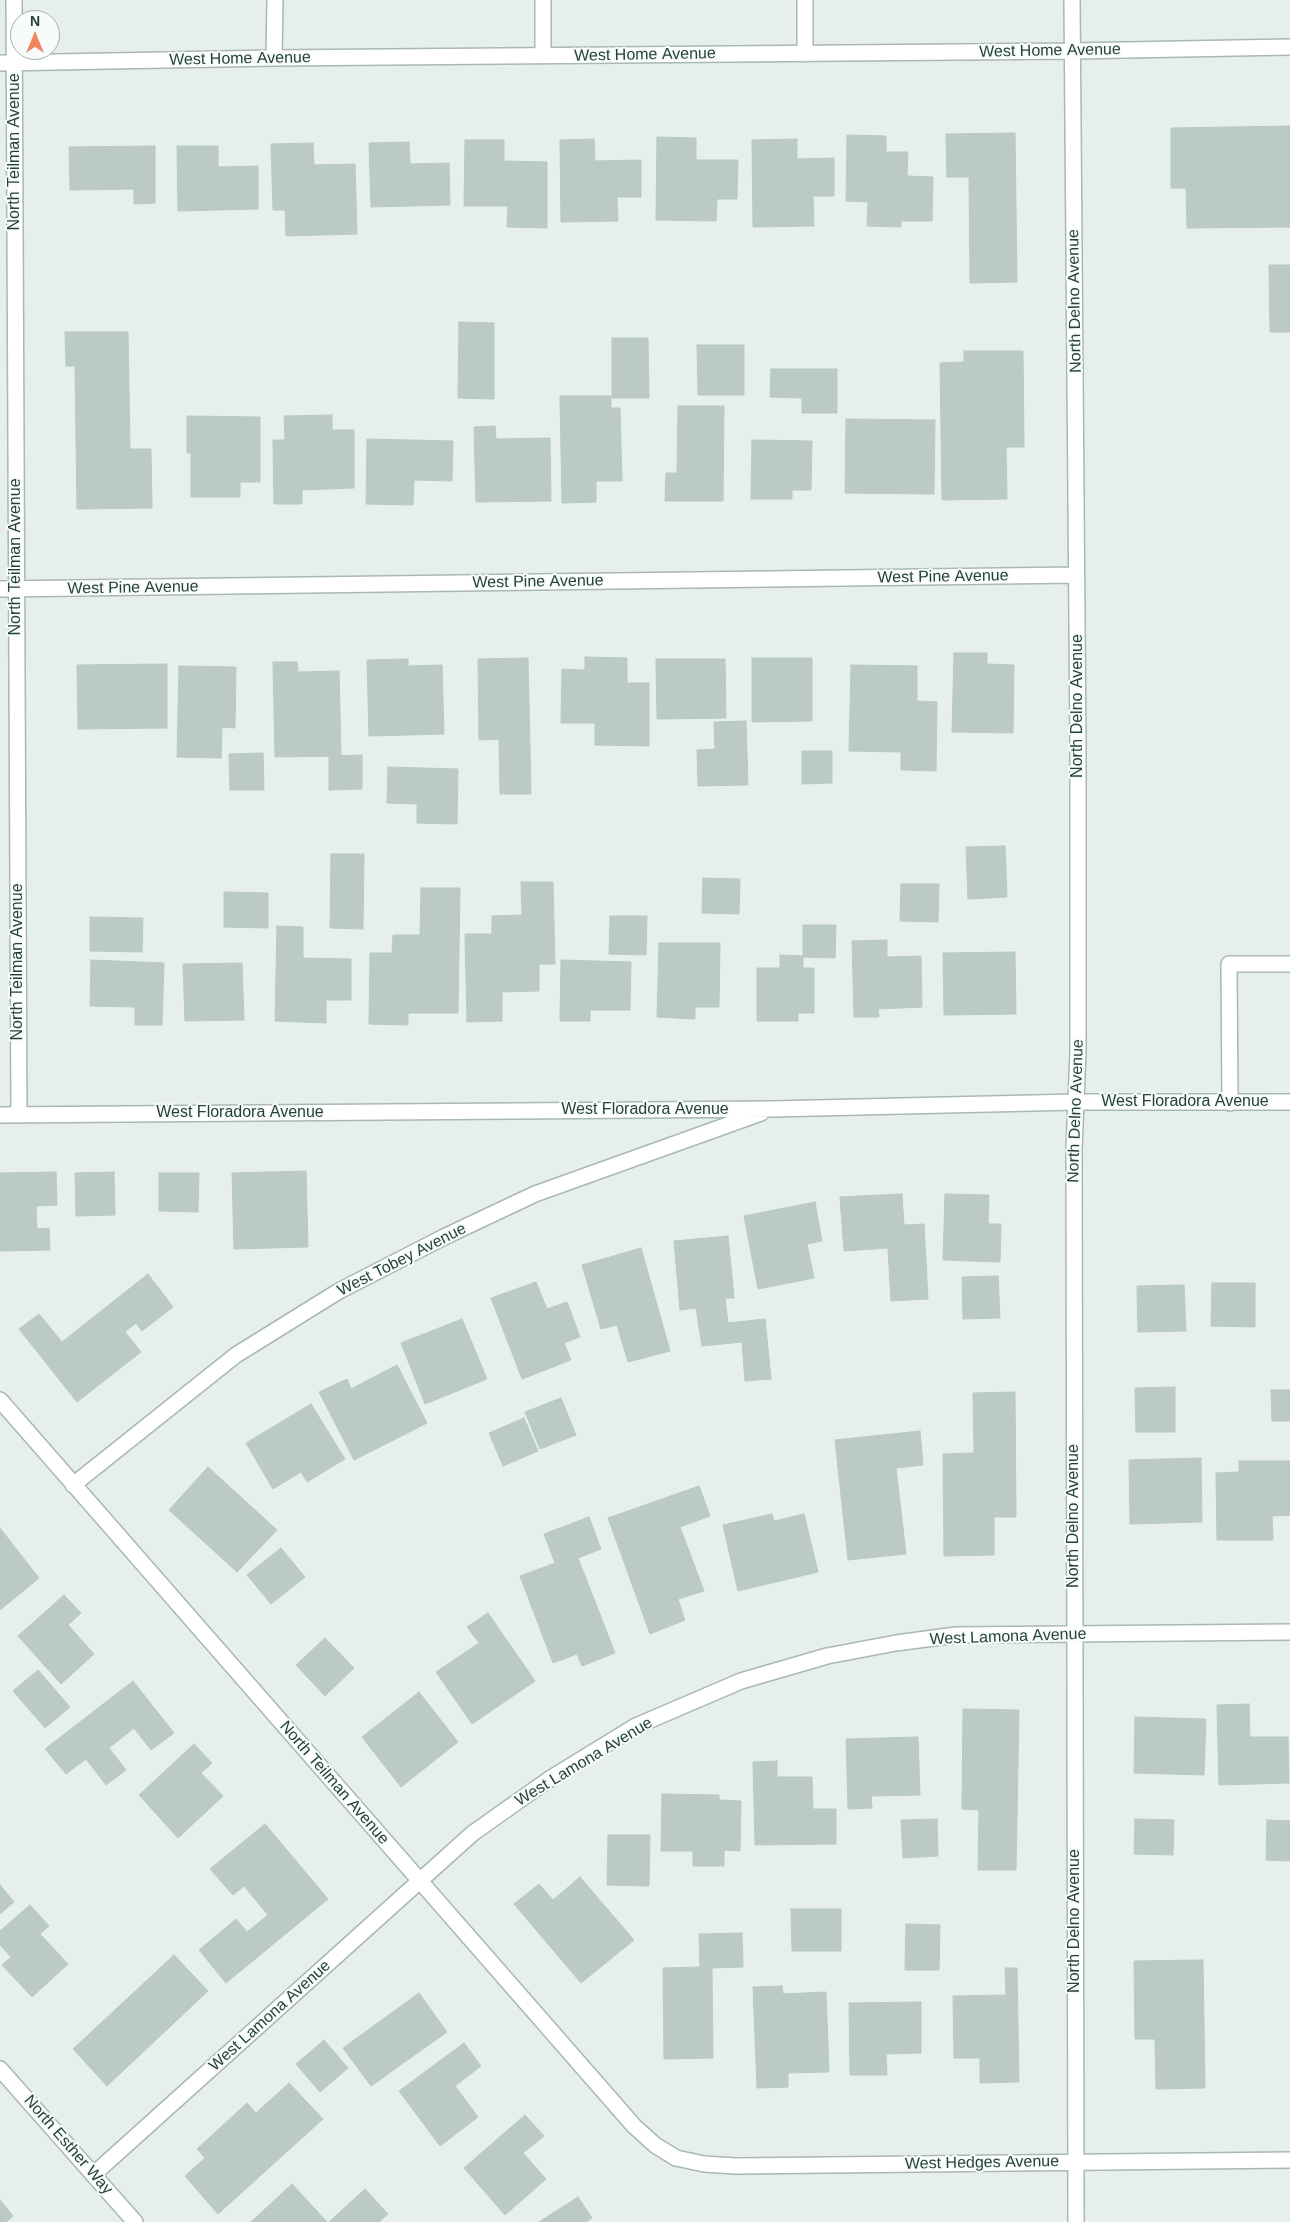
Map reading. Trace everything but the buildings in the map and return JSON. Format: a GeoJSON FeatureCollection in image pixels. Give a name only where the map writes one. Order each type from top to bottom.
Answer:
{"type":"FeatureCollection","features":[{"type":"Feature","properties":{"kind":"street","name":"North Teilman Avenue"},"geometry":{"type":"LineString","coordinates":[[14,0],[7,63],[16,589],[19,1114]]}},
{"type":"Feature","properties":{"kind":"street"},"geometry":{"type":"LineString","coordinates":[[274,58],[275,0]]}},
{"type":"Feature","properties":{"kind":"street"},"geometry":{"type":"LineString","coordinates":[[543,0],[543,56]]}},
{"type":"Feature","properties":{"kind":"street"},"geometry":{"type":"LineString","coordinates":[[805,0],[805,54]]}},
{"type":"Feature","properties":{"kind":"street","name":"North Delno Avenue"},"geometry":{"type":"LineString","coordinates":[[1072,0],[1077,441],[1078,816],[1074,1149],[1076,2222]]}},
{"type":"Feature","properties":{"kind":"street","name":"West Home Avenue"},"geometry":{"type":"LineString","coordinates":[[7,63],[274,58],[805,54],[1290,47]]}},
{"type":"Feature","properties":{"kind":"street","name":"West Pine Avenue"},"geometry":{"type":"LineString","coordinates":[[0,589],[1076,575]]}},
{"type":"Feature","properties":{"kind":"street"},"geometry":{"type":"LineString","coordinates":[[1230,1103],[1229,964],[1290,964]]}},
{"type":"Feature","properties":{"kind":"street","name":"West Floradora Avenue"},"geometry":{"type":"LineString","coordinates":[[0,1115],[772,1109],[1076,1102],[1290,1102]]}},
{"type":"Feature","properties":{"kind":"street","name":"West Tobey Avenue"},"geometry":{"type":"LineString","coordinates":[[73,1485],[236,1355],[339,1291],[444,1237],[535,1194],[772,1109]]}},
{"type":"Feature","properties":{"kind":"street","name":"North Teilman Avenue"},"geometry":{"type":"LineString","coordinates":[[0,1400],[634,2126],[655,2145],[676,2158]]}},
{"type":"Feature","properties":{"kind":"street","name":"West Lamona Avenue"},"geometry":{"type":"LineString","coordinates":[[94,2174],[473,1833],[548,1780],[636,1726],[741,1681],[827,1656],[896,1643],[956,1635],[1290,1632]]}},
{"type":"Feature","properties":{"kind":"street","name":"North Esther Way"},"geometry":{"type":"LineString","coordinates":[[0,2069],[135,2222]]}},
{"type":"Feature","properties":{"kind":"street","name":"West Hedges Avenue"},"geometry":{"type":"LineString","coordinates":[[676,2158],[704,2164],[736,2166],[1290,2160]]}}]}
